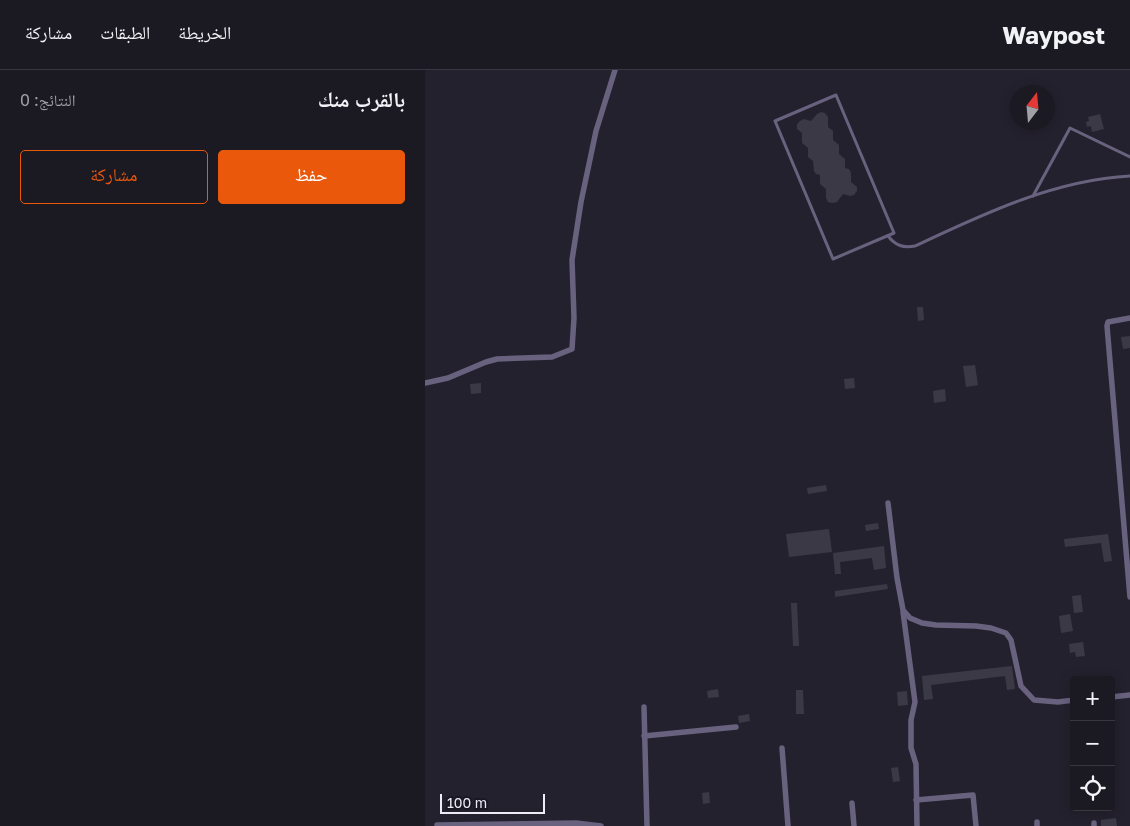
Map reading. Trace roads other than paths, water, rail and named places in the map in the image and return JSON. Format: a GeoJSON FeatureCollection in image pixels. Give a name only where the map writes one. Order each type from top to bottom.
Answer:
{"type":"FeatureCollection","features":[{"type":"Feature","properties":{"kind":"street"},"geometry":{"type":"LineString","coordinates":[[425,382],[448,378],[497,359],[553,357],[572,349],[574,318],[572,260],[581,202],[596,132],[615,70]]}},
{"type":"Feature","properties":{"kind":"street"},"geometry":{"type":"LineString","coordinates":[[1130,318],[1111,320],[1107,326],[1127,512],[1130,596]]}},
{"type":"Feature","properties":{"kind":"street"},"geometry":{"type":"LineString","coordinates":[[888,503],[915,702],[911,720],[911,748],[916,764],[917,826]]}},
{"type":"Feature","properties":{"kind":"street"},"geometry":{"type":"LineString","coordinates":[[903,610],[910,618],[922,623],[976,626],[1006,633],[1011,640],[1021,686],[1034,700],[1058,702],[1070,700]]}},
{"type":"Feature","properties":{"kind":"street"},"geometry":{"type":"LineString","coordinates":[[1115,696],[1130,695]]}},
{"type":"Feature","properties":{"kind":"street"},"geometry":{"type":"LineString","coordinates":[[644,708],[647,826]]}},
{"type":"Feature","properties":{"kind":"street"},"geometry":{"type":"LineString","coordinates":[[644,736],[735,727]]}},
{"type":"Feature","properties":{"kind":"street"},"geometry":{"type":"LineString","coordinates":[[782,748],[788,826]]}},
{"type":"Feature","properties":{"kind":"street"},"geometry":{"type":"LineString","coordinates":[[916,800],[973,795],[976,826]]}},
{"type":"Feature","properties":{"kind":"street"},"geometry":{"type":"LineString","coordinates":[[852,803],[854,826]]}},
{"type":"Feature","properties":{"kind":"street"},"geometry":{"type":"LineString","coordinates":[[437,825],[575,823],[601,826]]}},
{"type":"Feature","properties":{"kind":"lane"},"geometry":{"type":"LineString","coordinates":[[836,95],[894,233],[888,236],[833,259],[775,121],[836,95]]}},
{"type":"Feature","properties":{"kind":"lane"},"geometry":{"type":"LineString","coordinates":[[1032,196],[1071,128],[1130,157]]}},
{"type":"Feature","properties":{"kind":"lane"},"geometry":{"type":"LineString","coordinates":[[888,236],[894,244],[905,247],[915,246],[982,215],[1032,196],[1089,181],[1130,176]]}}]}
